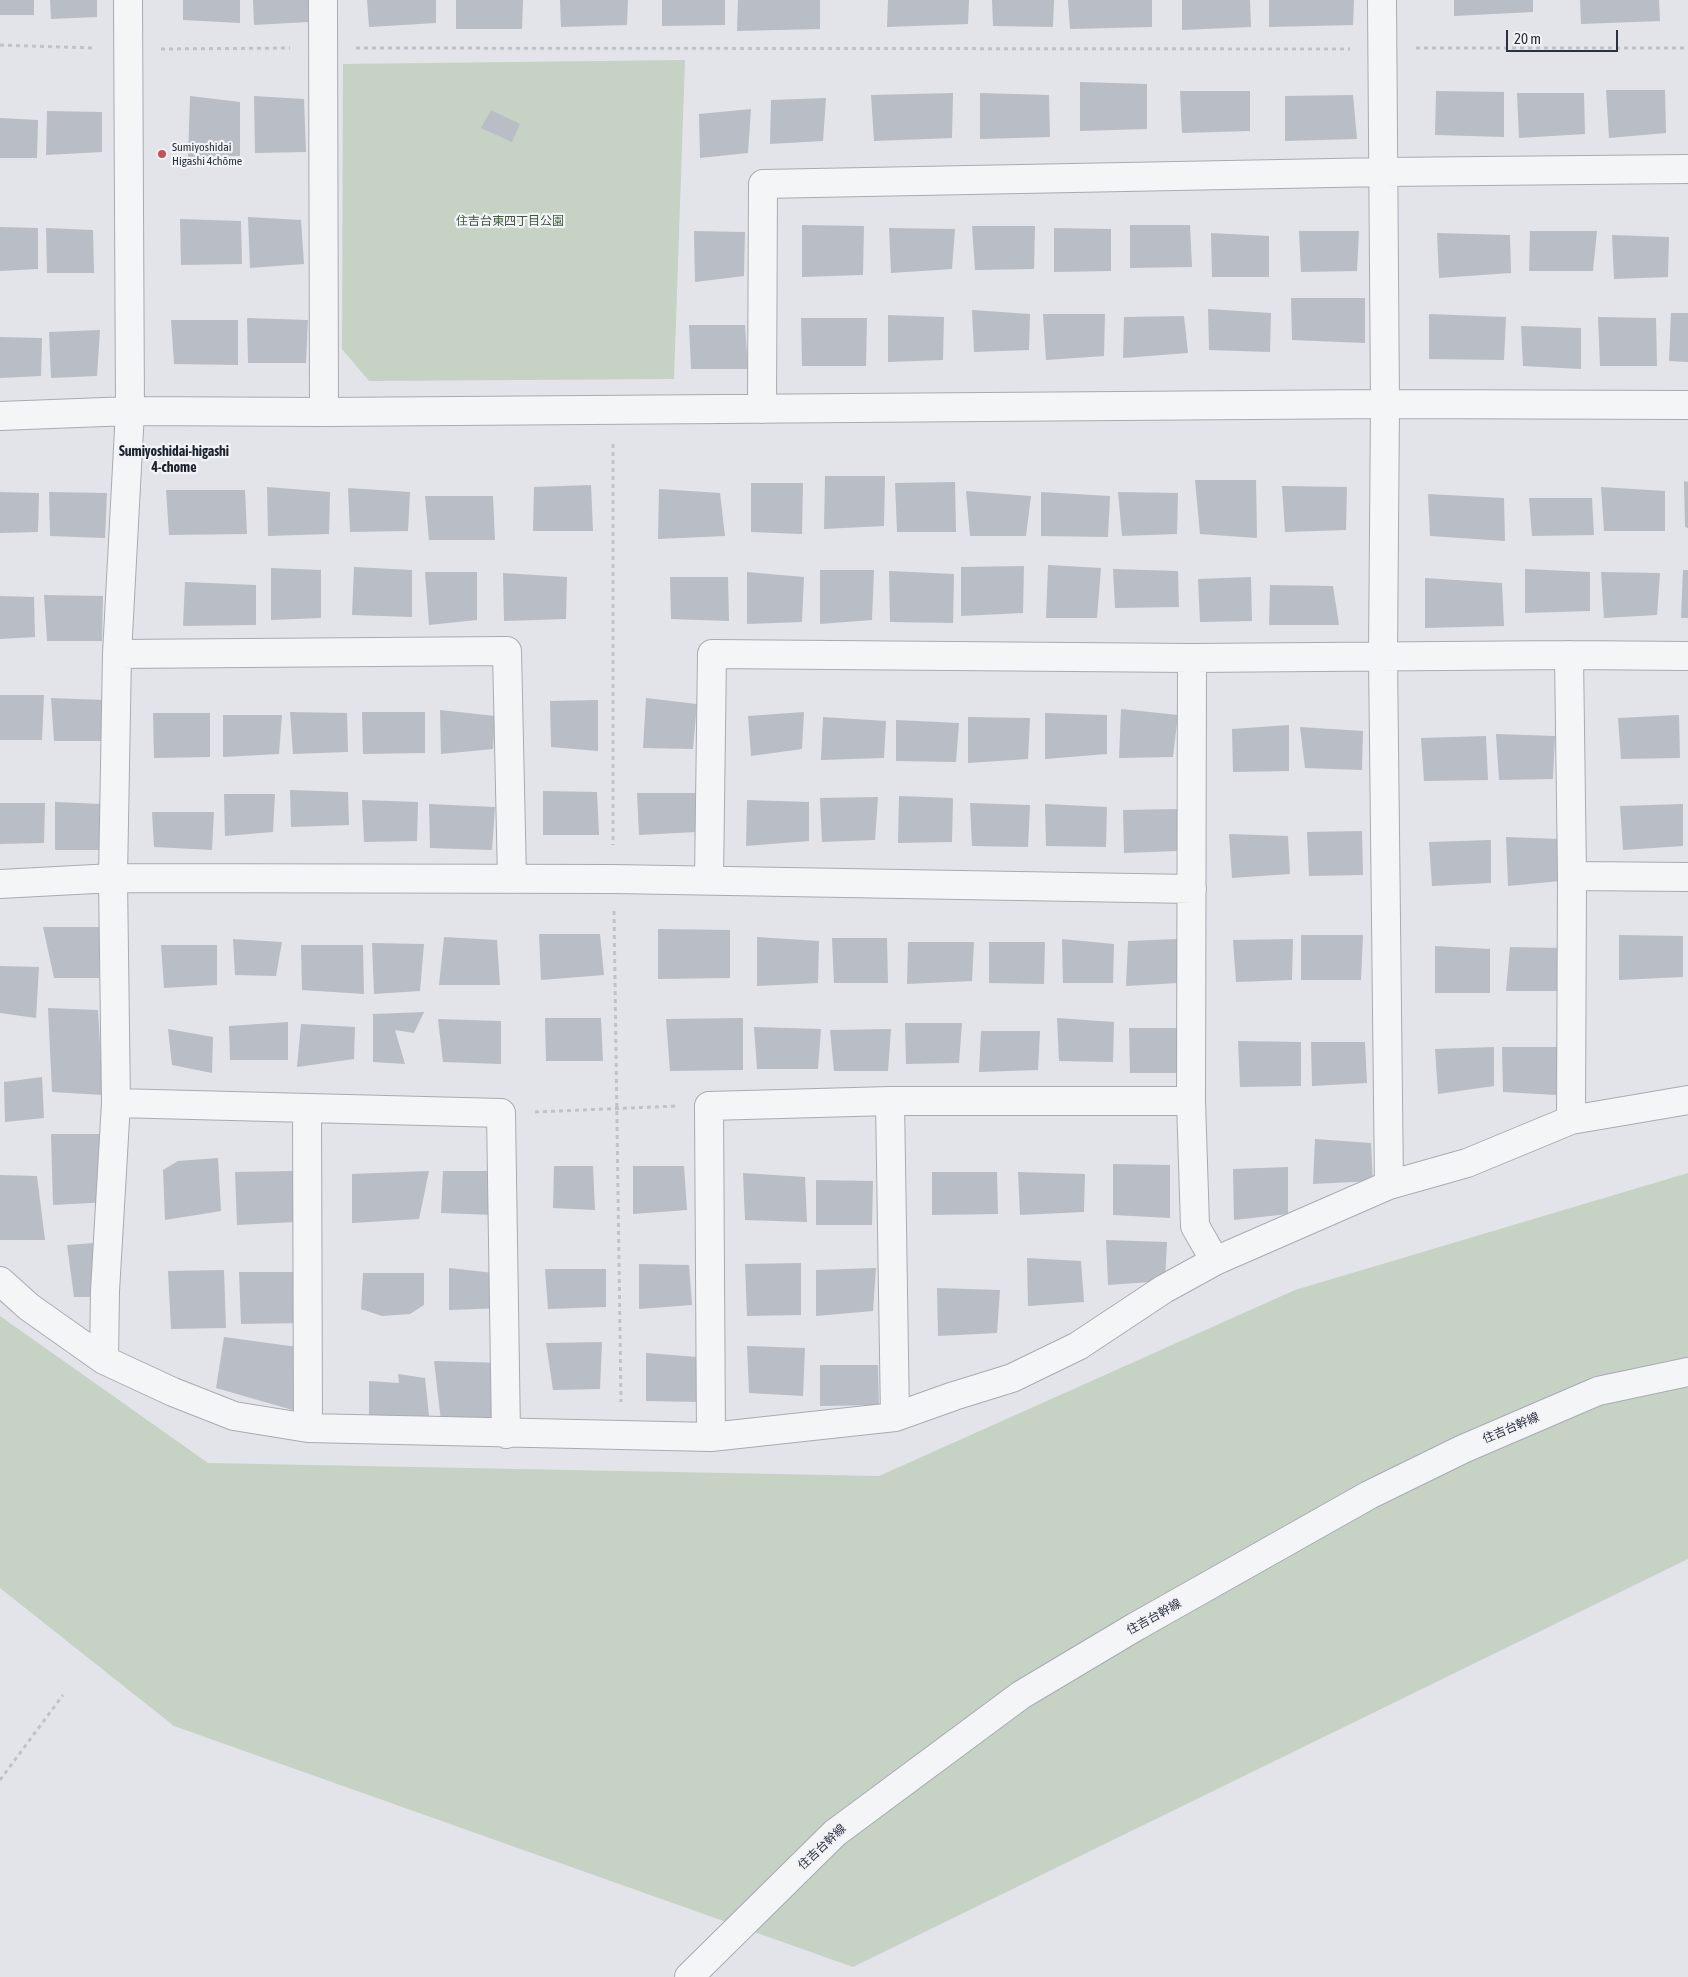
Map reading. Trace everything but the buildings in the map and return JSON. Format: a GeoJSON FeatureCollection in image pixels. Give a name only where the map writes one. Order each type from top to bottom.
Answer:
{"type":"FeatureCollection","features":[{"type":"Feature","properties":{"kind":"street"},"geometry":{"type":"LineString","coordinates":[[104,1360],[106,1271],[116,1103],[113,878],[117,654],[130,410],[128,0]]}},
{"type":"Feature","properties":{"kind":"street"},"geometry":{"type":"LineString","coordinates":[[323,0],[324,412]]}},
{"type":"Feature","properties":{"kind":"street"},"geometry":{"type":"LineString","coordinates":[[1382,0],[1385,404],[1383,656],[1389,1185]]}},
{"type":"Feature","properties":{"kind":"street"},"geometry":{"type":"LineString","coordinates":[[762,409],[763,184],[1383,172],[1688,169]]}},
{"type":"Feature","properties":{"kind":"street"},"geometry":{"type":"LineString","coordinates":[[0,416],[130,410],[324,412],[1385,404],[1688,405]]}},
{"type":"Feature","properties":{"kind":"street"},"geometry":{"type":"LineString","coordinates":[[117,654],[507,651],[512,880]]}},
{"type":"Feature","properties":{"kind":"street"},"geometry":{"type":"LineString","coordinates":[[709,880],[712,654],[1192,658],[1688,656]]}},
{"type":"Feature","properties":{"kind":"street"},"geometry":{"type":"LineString","coordinates":[[1569,655],[1572,876],[1571,1120]]}},
{"type":"Feature","properties":{"kind":"street"},"geometry":{"type":"LineString","coordinates":[[1192,658],[1191,1102],[1195,1226],[1215,1261]]}},
{"type":"Feature","properties":{"kind":"street"},"geometry":{"type":"LineString","coordinates":[[1572,876],[1688,877]]}},
{"type":"Feature","properties":{"kind":"street"},"geometry":{"type":"LineString","coordinates":[[0,884],[113,878],[709,880],[1192,889]]}},
{"type":"Feature","properties":{"kind":"street"},"geometry":{"type":"LineString","coordinates":[[0,1281],[29,1307],[104,1360],[173,1392],[234,1416],[308,1428],[506,1434],[711,1437],[895,1417],[1012,1378],[1078,1346],[1164,1289],[1215,1261],[1389,1185],[1466,1163],[1571,1120],[1688,1100]]}},
{"type":"Feature","properties":{"kind":"street"},"geometry":{"type":"LineString","coordinates":[[711,1437],[709,1106],[890,1102],[1191,1102]]}},
{"type":"Feature","properties":{"kind":"street"},"geometry":{"type":"LineString","coordinates":[[890,1102],[895,1417]]}},
{"type":"Feature","properties":{"kind":"street"},"geometry":{"type":"LineString","coordinates":[[116,1103],[501,1113],[506,1434]]}},
{"type":"Feature","properties":{"kind":"street"},"geometry":{"type":"LineString","coordinates":[[306,1108],[308,1428]]}},
{"type":"Feature","properties":{"kind":"street","name":"住吉台幹線"},"geometry":{"type":"LineString","coordinates":[[689,1977],[835,1833],[1021,1695],[1135,1627],[1368,1495],[1463,1448],[1598,1391],[1688,1372]]}},
{"type":"Feature","properties":{"kind":"path"},"geometry":{"type":"LineString","coordinates":[[0,45],[128,49],[1688,48]]}},
{"type":"Feature","properties":{"kind":"path"},"geometry":{"type":"LineString","coordinates":[[613,410],[613,880],[622,1436]]}},
{"type":"Feature","properties":{"kind":"path"},"geometry":{"type":"LineString","coordinates":[[501,1113],[709,1106]]}},
{"type":"Feature","properties":{"kind":"path"},"geometry":{"type":"LineString","coordinates":[[0,1780],[63,1695]]}},
{"type":"Feature","properties":{"kind":"green space","name":"住吉台東四丁目公園"},"geometry":{"type":"Polygon","coordinates":[[[685,60],[674,379],[369,381],[342,349],[343,64],[685,60]]]}},
{"type":"Feature","properties":{"kind":"green space"},"geometry":{"type":"Polygon","coordinates":[[[1688,1173],[1688,1559],[853,1967],[174,1726],[0,1588],[0,1316],[208,1463],[879,1476],[1295,1290],[1688,1173]]]}},
{"type":"Feature","properties":{"kind":"place","name":"Sumiyoshidai Higashi 4chōme"},"geometry":{"type":"Point","coordinates":[162,154]}},
{"type":"Feature","properties":{"kind":"district","name":"Sumiyoshidai-higashi 4-chome"},"geometry":{"type":"Point","coordinates":[174,460]}}]}
